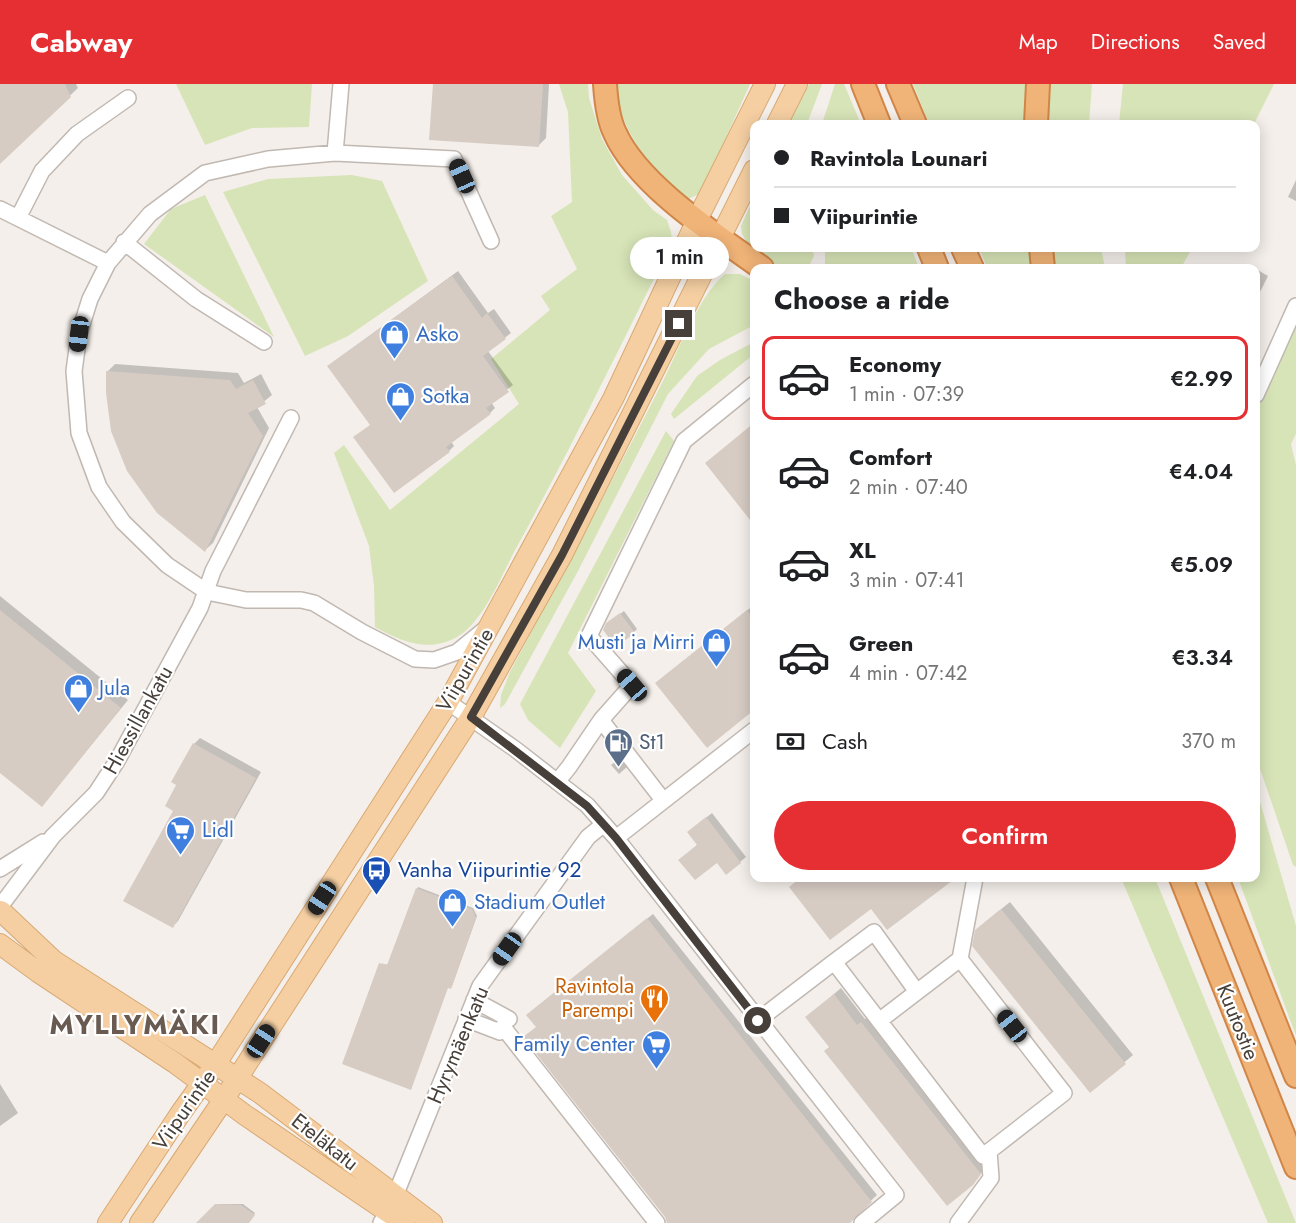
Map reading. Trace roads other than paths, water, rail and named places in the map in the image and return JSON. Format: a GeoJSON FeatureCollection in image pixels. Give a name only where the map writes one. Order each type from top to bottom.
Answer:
{"type":"FeatureCollection","features":[{"type":"Feature","properties":{"kind":"highway"},"geometry":{"type":"LineString","coordinates":[[605,84],[606,100],[615,133],[630,157],[662,193],[757,264]]}},
{"type":"Feature","properties":{"kind":"highway"},"geometry":{"type":"LineString","coordinates":[[863,84],[877,120]]}},
{"type":"Feature","properties":{"kind":"highway"},"geometry":{"type":"LineString","coordinates":[[898,84],[913,120]]}},
{"type":"Feature","properties":{"kind":"highway"},"geometry":{"type":"LineString","coordinates":[[1036,120],[1038,84]]}},
{"type":"Feature","properties":{"kind":"highway"},"geometry":{"type":"LineString","coordinates":[[1170,882],[1293,1160]]}},
{"type":"Feature","properties":{"kind":"highway","name":"Kuutostie"},"geometry":{"type":"LineString","coordinates":[[1183,882],[1293,1160]]}},
{"type":"Feature","properties":{"kind":"highway","name":"Kuutostie"},"geometry":{"type":"LineString","coordinates":[[1219,882],[1296,1076]]}},
{"type":"Feature","properties":{"kind":"highway"},"geometry":{"type":"LineString","coordinates":[[1225,882],[1276,1024]]}},
{"type":"Feature","properties":{"kind":"main road","name":"Viipurintie"},"geometry":{"type":"LineString","coordinates":[[108,1223],[215,1065],[448,702],[613,399],[697,220],[765,84]]}},
{"type":"Feature","properties":{"kind":"main road"},"geometry":{"type":"LineString","coordinates":[[779,120],[797,84]]}},
{"type":"Feature","properties":{"kind":"main road","name":"Viipurintie"},"geometry":{"type":"LineString","coordinates":[[140,1223],[224,1099],[471,717],[562,555],[750,178]]}},
{"type":"Feature","properties":{"kind":"main road","name":"Eteläkatu"},"geometry":{"type":"LineString","coordinates":[[1,906],[54,961],[260,1093],[387,1211],[432,1223]]}},
{"type":"Feature","properties":{"kind":"main road","name":"Eteläkatu"},"geometry":{"type":"LineString","coordinates":[[0,944],[404,1223]]}},
{"type":"Feature","properties":{"kind":"street"},"geometry":{"type":"LineString","coordinates":[[335,153],[340,84]]}},
{"type":"Feature","properties":{"kind":"street"},"geometry":{"type":"LineString","coordinates":[[18,218],[42,171],[77,134],[128,98]]}},
{"type":"Feature","properties":{"kind":"street"},"geometry":{"type":"LineString","coordinates":[[491,241],[454,159],[335,153],[268,159],[205,173],[150,214],[108,262],[90,299],[79,334],[74,371],[79,433],[99,487],[123,522],[167,566],[207,592],[246,600],[301,600],[314,603],[362,632],[415,659],[434,660],[457,652],[491,625]]}},
{"type":"Feature","properties":{"kind":"street"},"geometry":{"type":"LineString","coordinates":[[0,209],[108,262]]}},
{"type":"Feature","properties":{"kind":"street"},"geometry":{"type":"LineString","coordinates":[[124,242],[196,299],[264,342]]}},
{"type":"Feature","properties":{"kind":"street"},"geometry":{"type":"LineString","coordinates":[[1260,386],[1296,306]]}},
{"type":"Feature","properties":{"kind":"street"},"geometry":{"type":"LineString","coordinates":[[557,782],[601,720],[632,685],[589,636],[684,441],[750,387]]}},
{"type":"Feature","properties":{"kind":"street","name":"Hiessillankatu"},"geometry":{"type":"LineString","coordinates":[[1,906],[53,836],[96,793],[117,761],[200,608],[213,571],[291,418]]}},
{"type":"Feature","properties":{"kind":"street"},"geometry":{"type":"LineString","coordinates":[[448,702],[515,749],[587,806],[616,838],[896,1195],[862,1223]]}},
{"type":"Feature","properties":{"kind":"street"},"geometry":{"type":"LineString","coordinates":[[601,720],[663,800]]}},
{"type":"Feature","properties":{"kind":"street"},"geometry":{"type":"LineString","coordinates":[[616,838],[750,733]]}},
{"type":"Feature","properties":{"kind":"street","name":"Hyrymäenkatu"},"geometry":{"type":"LineString","coordinates":[[387,1211],[480,986],[588,837],[604,824]]}},
{"type":"Feature","properties":{"kind":"street","name":"Hiessillankatu"},"geometry":{"type":"LineString","coordinates":[[0,869],[53,836]]}},
{"type":"Feature","properties":{"kind":"street"},"geometry":{"type":"LineString","coordinates":[[879,1021],[960,959],[974,882]]}},
{"type":"Feature","properties":{"kind":"street"},"geometry":{"type":"LineString","coordinates":[[758,1021],[874,932],[917,992]]}},
{"type":"Feature","properties":{"kind":"street"},"geometry":{"type":"LineString","coordinates":[[834,962],[983,1156],[1064,1093],[960,959]]}},
{"type":"Feature","properties":{"kind":"street"},"geometry":{"type":"LineString","coordinates":[[474,1000],[504,1026],[657,1223]]}},
{"type":"Feature","properties":{"kind":"street"},"geometry":{"type":"LineString","coordinates":[[466,1019],[504,1026]]}},
{"type":"Feature","properties":{"kind":"street"},"geometry":{"type":"LineString","coordinates":[[958,1223],[991,1178],[989,1151]]}},
{"type":"Feature","properties":{"kind":"place","name":"Asko"},"geometry":{"type":"Point","coordinates":[395,360]}},
{"type":"Feature","properties":{"kind":"place","name":"Sotka"},"geometry":{"type":"Point","coordinates":[401,422]}},
{"type":"Feature","properties":{"kind":"place","name":"Musti ja Mirri"},"geometry":{"type":"Point","coordinates":[716,668]}},
{"type":"Feature","properties":{"kind":"place","name":"Jula"},"geometry":{"type":"Point","coordinates":[78,714]}},
{"type":"Feature","properties":{"kind":"place","name":"St1"},"geometry":{"type":"Point","coordinates":[618,768]}},
{"type":"Feature","properties":{"kind":"place","name":"Lidl"},"geometry":{"type":"Point","coordinates":[181,856]}},
{"type":"Feature","properties":{"kind":"place","name":"Vanha Viipurintie 92"},"geometry":{"type":"Point","coordinates":[377,896]}},
{"type":"Feature","properties":{"kind":"place","name":"Stadium Outlet"},"geometry":{"type":"Point","coordinates":[453,928]}},
{"type":"Feature","properties":{"kind":"place","name":"Ravintola Parempi"},"geometry":{"type":"Point","coordinates":[655,1024]}},
{"type":"Feature","properties":{"kind":"place","name":"Family Center"},"geometry":{"type":"Point","coordinates":[656,1070]}},
{"type":"Feature","properties":{"kind":"district","name":"MYLLYMÄKI"},"geometry":{"type":"Point","coordinates":[135,1025]}}]}
